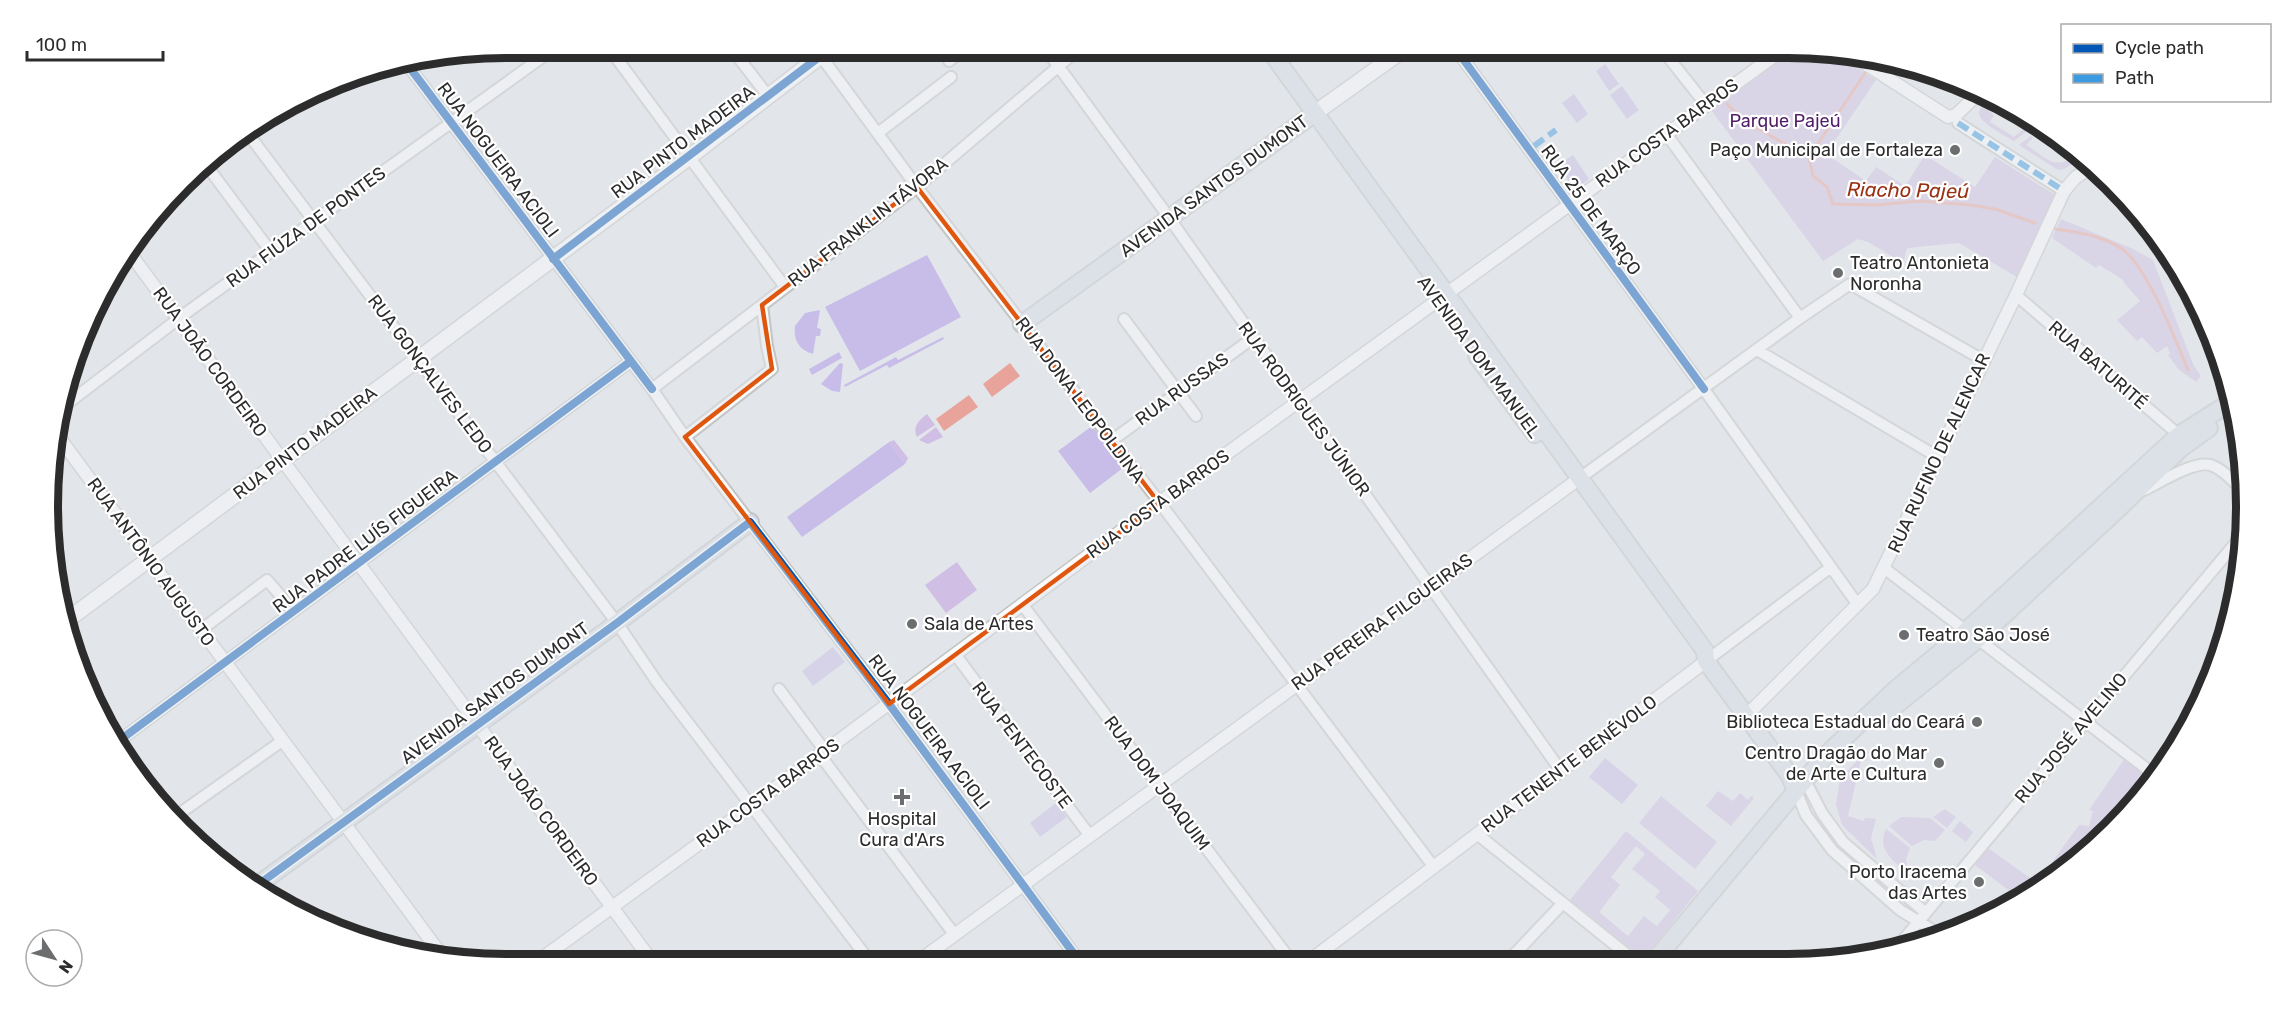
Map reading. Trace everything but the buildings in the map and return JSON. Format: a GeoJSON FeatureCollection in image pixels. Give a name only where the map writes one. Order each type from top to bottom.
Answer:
{"type":"FeatureCollection","features":[{"type":"Feature","properties":{"kind":"main road","name":"RUA PINTO MADEIRA"},"geometry":{"type":"LineString","coordinates":[[73,616],[688,158],[814,58]]}},
{"type":"Feature","properties":{"kind":"main road","name":"AVENIDA DOM MANUEL"},"geometry":{"type":"LineString","coordinates":[[1263,58],[1311,116],[1576,481],[1705,651],[1706,661],[1799,785]]}},
{"type":"Feature","properties":{"kind":"main road","name":"AVENIDA DOM MANUEL"},"geometry":{"type":"LineString","coordinates":[[1274,58],[1311,116]]}},
{"type":"Feature","properties":{"kind":"main road","name":"AVENIDA SANTOS DUMONT"},"geometry":{"type":"LineString","coordinates":[[1022,324],[1392,58]]}},
{"type":"Feature","properties":{"kind":"main road"},"geometry":{"type":"LineString","coordinates":[[1660,954],[1826,755],[1887,697],[1972,635],[2130,497],[2200,427],[2225,407]]}},
{"type":"Feature","properties":{"kind":"main road"},"geometry":{"type":"LineString","coordinates":[[1972,635],[2179,435],[2227,415]]}},
{"type":"Feature","properties":{"kind":"main road","name":"AVENIDA SANTOS DUMONT"},"geometry":{"type":"LineString","coordinates":[[262,881],[750,522]]}},
{"type":"Feature","properties":{"kind":"street","name":"RUA FIÚZA DE PONTES"},"geometry":{"type":"LineString","coordinates":[[71,400],[177,320],[541,58]]}},
{"type":"Feature","properties":{"kind":"street"},"geometry":{"type":"LineString","coordinates":[[616,58],[785,287]]}},
{"type":"Feature","properties":{"kind":"street"},"geometry":{"type":"LineString","coordinates":[[739,58],[768,96]]}},
{"type":"Feature","properties":{"kind":"street","name":"RUA DONA LEOPOLDINA"},"geometry":{"type":"LineString","coordinates":[[827,58],[917,187],[1433,866]]}},
{"type":"Feature","properties":{"kind":"street"},"geometry":{"type":"LineString","coordinates":[[949,61],[953,58]]}},
{"type":"Feature","properties":{"kind":"street","name":"RUA RODRIGUES JÚNIOR"},"geometry":{"type":"LineString","coordinates":[[1052,58],[1170,219],[1561,771]]}},
{"type":"Feature","properties":{"kind":"street","name":"RUA FRANKLIN TÁVORA"},"geometry":{"type":"LineString","coordinates":[[651,389],[917,187],[1068,58]]}},
{"type":"Feature","properties":{"kind":"street","name":"RUA 25 DE MARÇO"},"geometry":{"type":"LineString","coordinates":[[1462,58],[1704,389],[1858,605]]}},
{"type":"Feature","properties":{"kind":"street"},"geometry":{"type":"LineString","coordinates":[[1669,58],[1706,105]]}},
{"type":"Feature","properties":{"kind":"street","name":"RUA COSTA BARROS"},"geometry":{"type":"LineString","coordinates":[[548,954],[1159,503],[1771,58]]}},
{"type":"Feature","properties":{"kind":"street"},"geometry":{"type":"LineString","coordinates":[[1867,65],[1948,117],[1959,118],[2064,190]]}},
{"type":"Feature","properties":{"kind":"street","name":"RUA NOGUEIRA ACIOLI"},"geometry":{"type":"LineString","coordinates":[[411,69],[631,361],[685,437],[889,704],[1073,954]]}},
{"type":"Feature","properties":{"kind":"street"},"geometry":{"type":"LineString","coordinates":[[878,133],[951,77]]}},
{"type":"Feature","properties":{"kind":"street"},"geometry":{"type":"LineString","coordinates":[[1959,118],[1974,99]]}},
{"type":"Feature","properties":{"kind":"street"},"geometry":{"type":"LineString","coordinates":[[1667,135],[1800,318]]}},
{"type":"Feature","properties":{"kind":"street","name":"RUA GONÇALVES LEDO"},"geometry":{"type":"LineString","coordinates":[[251,138],[419,358],[667,695],[864,954]]}},
{"type":"Feature","properties":{"kind":"street"},"geometry":{"type":"LineString","coordinates":[[210,171],[271,252]]}},
{"type":"Feature","properties":{"kind":"street","name":"RUA RUFINO DE ALENCAR"},"geometry":{"type":"LineString","coordinates":[[1746,716],[1873,589],[2016,295],[2064,190],[2075,177],[2085,171]]}},
{"type":"Feature","properties":{"kind":"street","name":"RUA JOÃO CORDEIRO"},"geometry":{"type":"LineString","coordinates":[[133,258],[647,954]]}},
{"type":"Feature","properties":{"kind":"street","name":"RUA PEREIRA FILGUEIRAS"},"geometry":{"type":"LineString","coordinates":[[928,954],[1800,318],[1851,284],[1983,360]]}},
{"type":"Feature","properties":{"kind":"street","name":"RUA BATURITÉ"},"geometry":{"type":"LineString","coordinates":[[2016,295],[2179,435]]}},
{"type":"Feature","properties":{"kind":"street"},"geometry":{"type":"LineString","coordinates":[[685,437],[772,369],[762,305]]}},
{"type":"Feature","properties":{"kind":"street"},"geometry":{"type":"LineString","coordinates":[[1124,320],[1196,416]]}},
{"type":"Feature","properties":{"kind":"street","name":"RUA RUSSAS"},"geometry":{"type":"LineString","coordinates":[[1111,441],[1253,338]]}},
{"type":"Feature","properties":{"kind":"street"},"geometry":{"type":"LineString","coordinates":[[1757,350],[1936,456]]}},
{"type":"Feature","properties":{"kind":"street","name":"RUA PADRE LUÍS FIGUEIRA"},"geometry":{"type":"LineString","coordinates":[[123,738],[631,361]]}},
{"type":"Feature","properties":{"kind":"street","name":"RUA ANTÔNIO AUGUSTO"},"geometry":{"type":"LineString","coordinates":[[63,443],[436,948]]}},
{"type":"Feature","properties":{"kind":"street"},"geometry":{"type":"LineString","coordinates":[[2130,497],[2194,465],[2205,463],[2214,466],[2236,485]]}},
{"type":"Feature","properties":{"kind":"street","name":"RUA JOSÉ AVELINO"},"geometry":{"type":"LineString","coordinates":[[1905,938],[2235,543]]}},
{"type":"Feature","properties":{"kind":"street","name":"RUA TENENTE BENÉVOLO"},"geometry":{"type":"LineString","coordinates":[[1318,954],[1831,567]]}},
{"type":"Feature","properties":{"kind":"street"},"geometry":{"type":"LineString","coordinates":[[1884,568],[2149,771]]}},
{"type":"Feature","properties":{"kind":"street"},"geometry":{"type":"LineString","coordinates":[[201,630],[267,580],[286,602]]}},
{"type":"Feature","properties":{"kind":"street","name":"RUA DOM JOAQUIM"},"geometry":{"type":"LineString","coordinates":[[1022,604],[1286,954]]}},
{"type":"Feature","properties":{"kind":"street","name":"RUA PENTECOSTE"},"geometry":{"type":"LineString","coordinates":[[954,654],[1090,836]]}},
{"type":"Feature","properties":{"kind":"street"},"geometry":{"type":"LineString","coordinates":[[779,689],[954,934]]}},
{"type":"Feature","properties":{"kind":"street"},"geometry":{"type":"LineString","coordinates":[[181,812],[282,741]]}},
{"type":"Feature","properties":{"kind":"street"},"geometry":{"type":"LineString","coordinates":[[1799,785],[1806,815],[1832,850],[1900,910],[1922,917],[1934,930]]}},
{"type":"Feature","properties":{"kind":"street"},"geometry":{"type":"LineString","coordinates":[[1477,834],[1626,954]]}},
{"type":"Feature","properties":{"kind":"street"},"geometry":{"type":"LineString","coordinates":[[1515,954],[1563,903]]}},
{"type":"Feature","properties":{"kind":"highlighted area"},"geometry":{"type":"Polygon","coordinates":[[[917,187],[1159,503],[889,704],[685,437],[772,369],[762,305],[917,187]]]}},
{"type":"Feature","properties":{"kind":"green space","name":"Parque Pajeú"},"geometry":{"type":"Polygon","coordinates":[[[1783,58],[1848,62],[1876,80],[1826,154],[1866,181],[1876,167],[1905,186],[1925,155],[1975,187],[1995,157],[2055,195],[2056,199],[2017,277],[1959,243],[1907,248],[1903,263],[1868,242],[1858,239],[1823,261],[1711,110],[1783,58]]]}},
{"type":"Feature","properties":{"kind":"green space"},"geometry":{"type":"Polygon","coordinates":[[[1984,104],[1991,107],[1989,110],[1994,116],[1990,122],[2014,137],[2025,128],[2027,131],[2014,141],[1999,133],[1980,117],[1980,109],[1984,104]]]}},
{"type":"Feature","properties":{"kind":"green space"},"geometry":{"type":"Polygon","coordinates":[[[2031,136],[2033,138],[2026,145],[2046,159],[2058,163],[2071,159],[2075,162],[2058,170],[2019,145],[2031,136]]]}},
{"type":"Feature","properties":{"kind":"green space"},"geometry":{"type":"Polygon","coordinates":[[[2061,219],[2133,249],[2153,260],[2193,364],[2201,376],[2196,382],[2179,370],[2168,355],[2170,353],[2167,346],[2157,353],[2142,337],[2137,341],[2117,320],[2140,301],[2122,279],[2099,265],[2096,268],[2052,238],[2061,219]]]}},
{"type":"Feature","properties":{"kind":"green space"},"geometry":{"type":"Polygon","coordinates":[[[927,414],[935,425],[917,437],[916,427],[927,414]]]}},
{"type":"Feature","properties":{"kind":"green space"},"geometry":{"type":"Polygon","coordinates":[[[936,427],[943,437],[928,444],[919,440],[936,427]]]}},
{"type":"Feature","properties":{"kind":"green space"},"geometry":{"type":"Polygon","coordinates":[[[894,440],[908,458],[905,464],[889,442],[894,440]]]}},
{"type":"Feature","properties":{"kind":"green space"},"geometry":{"type":"Polygon","coordinates":[[[957,562],[977,590],[946,613],[925,585],[957,562]]]}},
{"type":"Feature","properties":{"kind":"green space"},"geometry":{"type":"Polygon","coordinates":[[[1867,751],[1869,752],[1866,761],[1861,760],[1848,816],[1864,821],[1865,818],[1876,819],[1871,838],[1877,859],[1842,825],[1836,804],[1840,778],[1867,751]]]}},
{"type":"Feature","properties":{"kind":"green space"},"geometry":{"type":"Polygon","coordinates":[[[2125,758],[2147,774],[2105,822],[2044,874],[2079,825],[2089,826],[2093,811],[2089,810],[2125,758]]]}},
{"type":"Feature","properties":{"kind":"green space"},"geometry":{"type":"Polygon","coordinates":[[[1718,791],[1733,801],[1740,793],[1748,800],[1751,796],[1754,798],[1731,826],[1706,806],[1718,791]]]}},
{"type":"Feature","properties":{"kind":"green space"},"geometry":{"type":"Polygon","coordinates":[[[1661,796],[1717,842],[1695,869],[1639,823],[1661,796]]]}},
{"type":"Feature","properties":{"kind":"green space"},"geometry":{"type":"Polygon","coordinates":[[[1945,809],[1956,817],[1947,828],[1933,817],[1945,809]]]}},
{"type":"Feature","properties":{"kind":"green space"},"geometry":{"type":"Polygon","coordinates":[[[1901,817],[1930,818],[1945,830],[1935,841],[1924,840],[1912,846],[1889,826],[1901,817]]]}},
{"type":"Feature","properties":{"kind":"green space"},"geometry":{"type":"Polygon","coordinates":[[[1960,821],[1973,832],[1966,842],[1952,831],[1960,821]]]}},
{"type":"Feature","properties":{"kind":"green space"},"geometry":{"type":"Polygon","coordinates":[[[1886,829],[1910,848],[1906,859],[1908,874],[1892,860],[1885,849],[1883,836],[1886,829]]]}},
{"type":"Feature","properties":{"kind":"green space"},"geometry":{"type":"Polygon","coordinates":[[[1626,831],[1698,891],[1647,954],[1637,954],[1570,900],[1626,831]],[[1636,846],[1611,877],[1620,885],[1599,912],[1628,936],[1644,916],[1657,926],[1670,910],[1655,897],[1660,891],[1632,869],[1645,854],[1636,846]]]}},
{"type":"Feature","properties":{"kind":"green space"},"geometry":{"type":"Polygon","coordinates":[[[1988,848],[2034,881],[2013,894],[1975,865],[1988,848]]]}},
{"type":"Feature","properties":{"kind":"shaded area"},"geometry":{"type":"Polygon","coordinates":[[[1605,64],[1619,84],[1609,91],[1596,71],[1605,64]]]}},
{"type":"Feature","properties":{"kind":"shaded area"},"geometry":{"type":"Polygon","coordinates":[[[1622,86],[1639,110],[1627,119],[1610,95],[1622,86]]]}},
{"type":"Feature","properties":{"kind":"shaded area"},"geometry":{"type":"Polygon","coordinates":[[[1574,94],[1588,114],[1577,123],[1562,103],[1574,94]]]}},
{"type":"Feature","properties":{"kind":"shaded area"},"geometry":{"type":"Polygon","coordinates":[[[1573,155],[1589,179],[1575,190],[1558,165],[1573,155]]]}},
{"type":"Feature","properties":{"kind":"shaded area"},"geometry":{"type":"Polygon","coordinates":[[[927,255],[961,317],[860,371],[825,307],[927,255]]]}},
{"type":"Feature","properties":{"kind":"shaded area"},"geometry":{"type":"Polygon","coordinates":[[[820,310],[817,328],[821,329],[820,336],[816,336],[813,354],[798,344],[795,326],[805,313],[820,310]]]}},
{"type":"Feature","properties":{"kind":"shaded area"},"geometry":{"type":"Polygon","coordinates":[[[943,337],[944,339],[889,368],[887,365],[845,387],[844,385],[896,357],[898,360],[943,337]]]}},
{"type":"Feature","properties":{"kind":"shaded area"},"geometry":{"type":"Polygon","coordinates":[[[839,352],[842,358],[812,375],[809,369],[839,352]]]}},
{"type":"Feature","properties":{"kind":"shaded area"},"geometry":{"type":"Polygon","coordinates":[[[840,363],[843,364],[840,392],[832,391],[821,384],[840,363]]]}},
{"type":"Feature","properties":{"kind":"shaded area"},"geometry":{"type":"Polygon","coordinates":[[[1010,363],[1020,376],[992,397],[983,384],[1010,363]]]}},
{"type":"Feature","properties":{"kind":"shaded area"},"geometry":{"type":"Polygon","coordinates":[[[969,395],[978,407],[944,431],[936,419],[969,395]]]}},
{"type":"Feature","properties":{"kind":"shaded area"},"geometry":{"type":"Polygon","coordinates":[[[1092,426],[1123,468],[1090,493],[1058,451],[1092,426]]]}},
{"type":"Feature","properties":{"kind":"shaded area"},"geometry":{"type":"Polygon","coordinates":[[[889,442],[905,464],[802,537],[787,517],[889,442]]]}},
{"type":"Feature","properties":{"kind":"shaded area"},"geometry":{"type":"Polygon","coordinates":[[[833,647],[845,662],[813,686],[802,671],[833,647]]]}},
{"type":"Feature","properties":{"kind":"shaded area"},"geometry":{"type":"Polygon","coordinates":[[[1605,758],[1638,785],[1622,804],[1589,777],[1605,758]]]}},
{"type":"Feature","properties":{"kind":"shaded area"},"geometry":{"type":"Polygon","coordinates":[[[1056,803],[1067,817],[1040,837],[1030,823],[1056,803]]]}},
{"type":"Feature","properties":{"kind":"waterway","name":"Riacho Pajeú"},"geometry":{"type":"LineString","coordinates":[[1865,73],[1809,157],[1813,176],[1827,187],[1833,204],[1876,205],[1920,201],[1970,205],[1995,209],[2035,223]]}},
{"type":"Feature","properties":{"kind":"waterway","name":"Riacho Pajeú"},"geometry":{"type":"LineString","coordinates":[[1727,104],[1756,127],[1809,157]]}},
{"type":"Feature","properties":{"kind":"waterway","name":"Riacho Pajeú"},"geometry":{"type":"LineString","coordinates":[[2056,229],[2090,235],[2114,244],[2132,258],[2151,287],[2188,370]]}},
{"type":"Feature","properties":{"kind":"marked path"},"geometry":{"type":"LineString","coordinates":[[1958,123],[2064,191]]}},
{"type":"Feature","properties":{"kind":"marked path"},"geometry":{"type":"LineString","coordinates":[[1534,146],[1556,130]]}},
{"type":"Feature","properties":{"kind":"cycle path"},"geometry":{"type":"LineString","coordinates":[[553,259],[818,58]]}},
{"type":"Feature","properties":{"kind":"cycle path"},"geometry":{"type":"LineString","coordinates":[[1462,58],[1704,389]]}},
{"type":"Feature","properties":{"kind":"cycle path"},"geometry":{"type":"LineString","coordinates":[[411,69],[652,389]]}},
{"type":"Feature","properties":{"kind":"cycle path"},"geometry":{"type":"LineString","coordinates":[[123,738],[631,361]]}},
{"type":"Feature","properties":{"kind":"cycle path"},"geometry":{"type":"LineString","coordinates":[[263,882],[617,623],[750,522],[889,704],[1074,954]]}},
{"type":"Feature","properties":{"kind":"place","name":"Paço Municipal de Fortaleza"},"geometry":{"type":"Point","coordinates":[1955,150]}},
{"type":"Feature","properties":{"kind":"place","name":"Teatro Antonieta Noronha"},"geometry":{"type":"Point","coordinates":[1838,273]}},
{"type":"Feature","properties":{"kind":"place","name":"Sala de Artes"},"geometry":{"type":"Point","coordinates":[912,624]}},
{"type":"Feature","properties":{"kind":"place","name":"Teatro São José"},"geometry":{"type":"Point","coordinates":[1904,635]}},
{"type":"Feature","properties":{"kind":"place","name":"Biblioteca Estadual do Ceará"},"geometry":{"type":"Point","coordinates":[1977,722]}},
{"type":"Feature","properties":{"kind":"place","name":"Centro Dragão do Mar de Arte e Cultura"},"geometry":{"type":"Point","coordinates":[1939,763]}},
{"type":"Feature","properties":{"kind":"place","name":"Hospital Cura d'Ars"},"geometry":{"type":"Point","coordinates":[902,797]}},
{"type":"Feature","properties":{"kind":"place","name":"Porto Iracema das Artes"},"geometry":{"type":"Point","coordinates":[1979,882]}}]}
